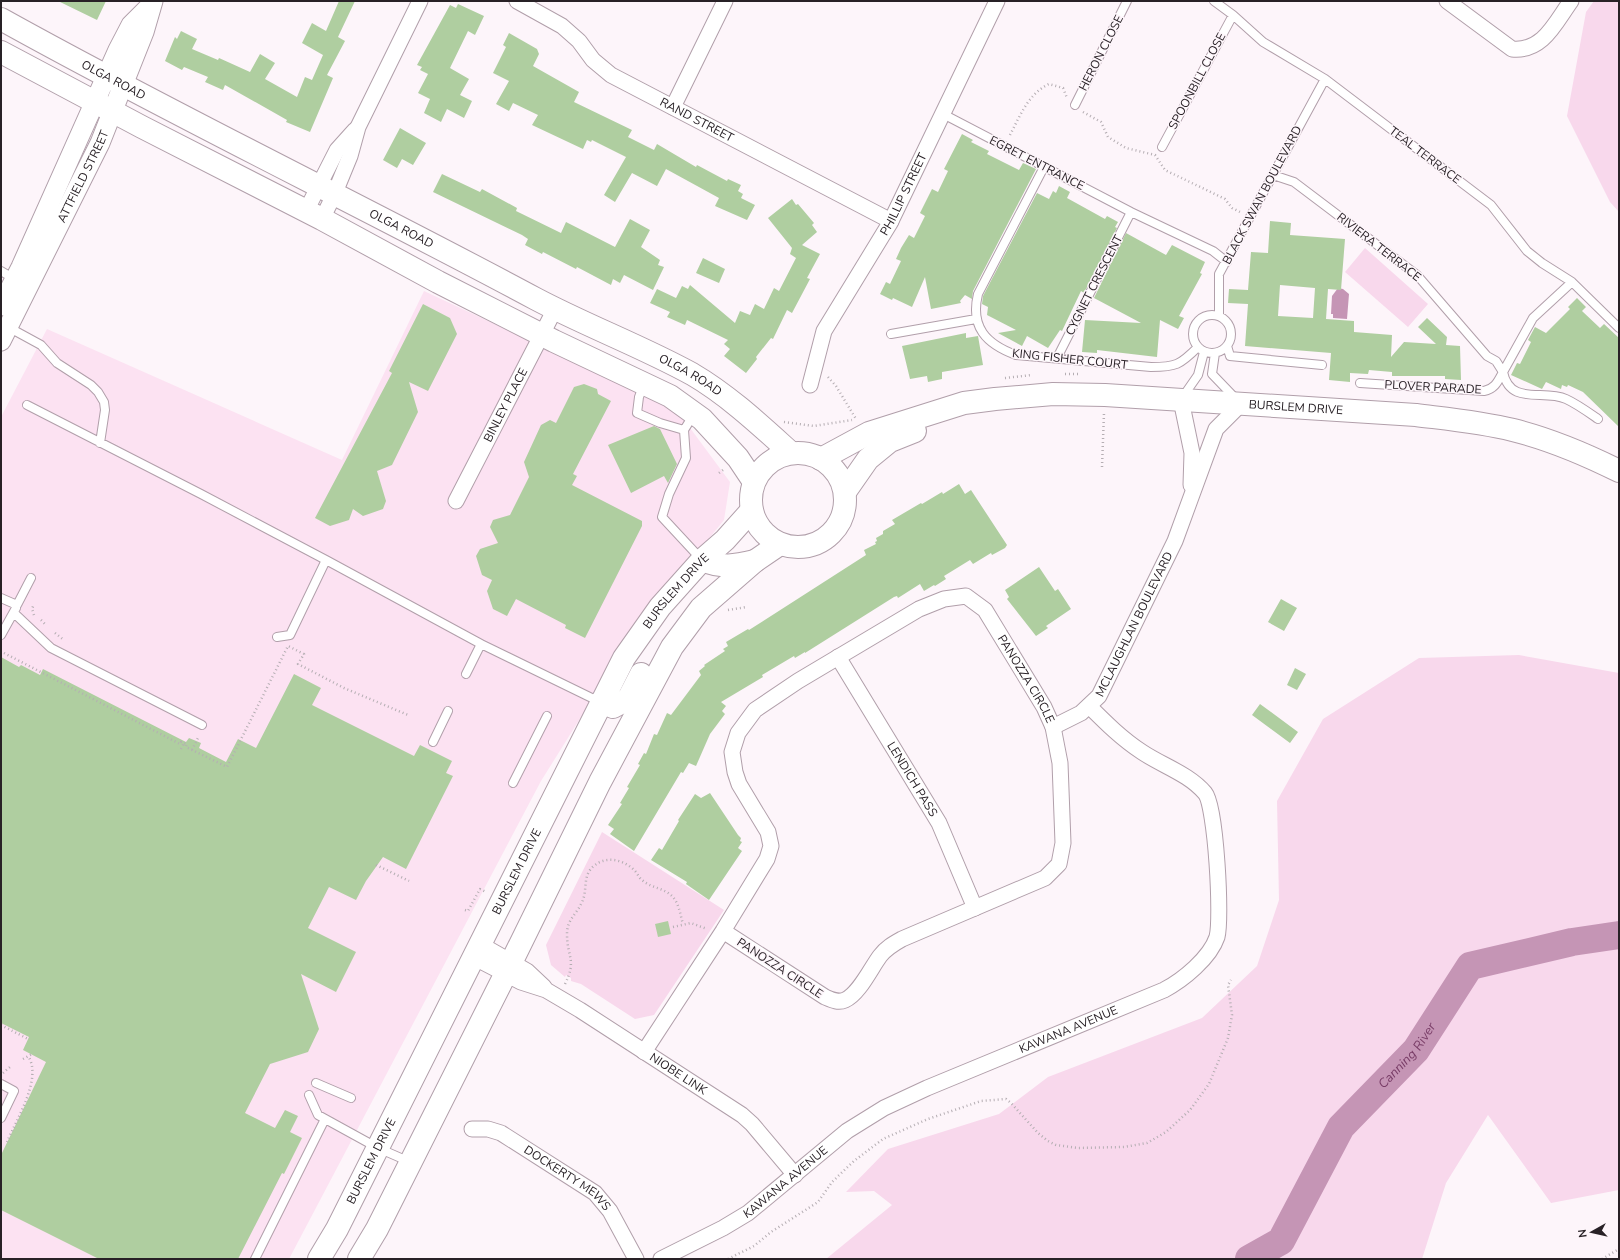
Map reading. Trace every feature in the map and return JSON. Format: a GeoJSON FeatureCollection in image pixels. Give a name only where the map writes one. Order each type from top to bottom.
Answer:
{"type":"FeatureCollection","features":[{"type":"Feature","properties":{"kind":"main road","name":"OLGA ROAD"},"geometry":{"type":"LineString","coordinates":[[1,19],[114,81],[326,191],[426,240],[555,309],[612,334],[692,375],[724,395],[791,453]]}},
{"type":"Feature","properties":{"kind":"main road"},"geometry":{"type":"LineString","coordinates":[[1,52],[113,112],[314,215],[438,282],[542,335],[670,396],[688,417],[702,419],[738,458],[754,482]]}},
{"type":"Feature","properties":{"kind":"main road"},"geometry":{"type":"LineString","coordinates":[[612,334],[656,363],[680,382],[688,400],[688,417]]}},
{"type":"Feature","properties":{"kind":"main road","name":"BURSLEM DRIVE"},"geometry":{"type":"LineString","coordinates":[[821,459],[869,433],[964,403],[1053,394],[1105,395],[1416,415],[1513,430],[1574,450],[1619,471]]}},
{"type":"Feature","properties":{"kind":"main road","name":"BURSLEM DRIVE"},"geometry":{"type":"LineString","coordinates":[[844,492],[868,459],[890,441],[932,425],[964,403]]}},
{"type":"Feature","properties":{"kind":"main road"},"geometry":{"type":"LineString","coordinates":[[791,453],[812,454],[832,467],[840,479],[844,492],[845,506],[841,520],[833,532],[827,537],[808,547],[794,548],[780,544],[767,536],[757,525],[752,511],[750,496],[754,482],[760,471],[769,462],[779,456],[791,453]]}},
{"type":"Feature","properties":{"kind":"main road","name":"BURSLEM DRIVE"},"geometry":{"type":"LineString","coordinates":[[319,1259],[337,1229],[624,658],[660,607],[702,560],[725,540],[752,511]]}},
{"type":"Feature","properties":{"kind":"main road"},"geometry":{"type":"LineString","coordinates":[[601,702],[613,707],[628,699],[652,652],[674,625],[701,608],[755,561],[780,544]]}},
{"type":"Feature","properties":{"kind":"main road"},"geometry":{"type":"LineString","coordinates":[[702,560],[715,565],[732,566],[755,561]]}},
{"type":"Feature","properties":{"kind":"main road"},"geometry":{"type":"LineString","coordinates":[[359,1259],[377,1229],[509,968],[600,782],[672,647],[701,608]]}},
{"type":"Feature","properties":{"kind":"street"},"geometry":{"type":"LineString","coordinates":[[314,215],[326,191],[337,150],[358,127],[420,1]]}},
{"type":"Feature","properties":{"kind":"street","name":"RAND STREET"},"geometry":{"type":"LineString","coordinates":[[517,1],[562,26],[579,41],[593,60],[611,76],[891,221]]}},
{"type":"Feature","properties":{"kind":"street"},"geometry":{"type":"LineString","coordinates":[[673,107],[725,1]]}},
{"type":"Feature","properties":{"kind":"street","name":"PHILLIP STREET"},"geometry":{"type":"LineString","coordinates":[[810,385],[824,331],[891,221],[998,1]]}},
{"type":"Feature","properties":{"kind":"street"},"geometry":{"type":"LineString","coordinates":[[1450,2],[1512,49],[1521,50],[1532,48],[1541,42],[1571,1]]}},
{"type":"Feature","properties":{"kind":"street","name":"ATTFIELD STREET"},"geometry":{"type":"LineString","coordinates":[[1,306],[15,279],[94,102],[114,81],[144,32],[151,4]]}},
{"type":"Feature","properties":{"kind":"street","name":"ATTFIELD STREET"},"geometry":{"type":"LineString","coordinates":[[5,334],[15,279],[100,143],[113,112],[114,81]]}},
{"type":"Feature","properties":{"kind":"street","name":"BINLEY PLACE"},"geometry":{"type":"LineString","coordinates":[[456,500],[555,309]]}},
{"type":"Feature","properties":{"kind":"street","name":"MCLAUGHLAN BOULEVARD"},"geometry":{"type":"LineString","coordinates":[[1181,400],[1192,453],[1190,502]]}},
{"type":"Feature","properties":{"kind":"street","name":"MCLAUGHLAN BOULEVARD"},"geometry":{"type":"LineString","coordinates":[[1053,727],[1081,713],[1099,696],[1174,541],[1190,502],[1216,429],[1241,404]]}},
{"type":"Feature","properties":{"kind":"street","name":"PANOZZA CIRCLE"},"geometry":{"type":"LineString","coordinates":[[644,1052],[716,931],[768,860],[771,846],[768,832],[764,823],[739,784],[732,752],[738,733],[755,710],[838,657],[919,609],[944,600],[966,596],[985,610],[1044,707],[1053,727],[1060,763],[1063,843],[1059,864],[1045,878],[902,939],[890,946],[881,954],[855,993],[846,1000],[837,1002],[825,997],[716,931]]}},
{"type":"Feature","properties":{"kind":"street","name":"LENDICH PASS"},"geometry":{"type":"LineString","coordinates":[[838,657],[939,823],[975,908]]}},
{"type":"Feature","properties":{"kind":"street","name":"KAWANA AVENUE"},"geometry":{"type":"LineString","coordinates":[[661,1259],[723,1228],[748,1213],[847,1131],[884,1108],[927,1088],[1164,990],[1184,979],[1208,952],[1217,938],[1220,918],[1213,816],[1206,794],[1187,777],[1144,753],[1124,739],[1089,706]]}},
{"type":"Feature","properties":{"kind":"street","name":"NIOBE LINK"},"geometry":{"type":"LineString","coordinates":[[477,951],[509,968],[527,971],[546,990],[742,1115],[752,1124],[795,1175]]}},
{"type":"Feature","properties":{"kind":"street","name":"DOCKERTY MEWS"},"geometry":{"type":"LineString","coordinates":[[472,1129],[488,1129],[501,1133],[595,1193],[610,1211],[636,1259]]}},
{"type":"Feature","properties":{"kind":"lane","name":"HERON CLOSE"},"geometry":{"type":"LineString","coordinates":[[1073,105],[1127,1]]}},
{"type":"Feature","properties":{"kind":"lane","name":"TEAL TERRACE"},"geometry":{"type":"LineString","coordinates":[[1214,1],[1233,15],[1263,42],[1325,79],[1491,205],[1527,251],[1542,264],[1572,282],[1619,328]]}},
{"type":"Feature","properties":{"kind":"lane","name":"SPOONBILL CLOSE"},"geometry":{"type":"LineString","coordinates":[[1162,147],[1233,15]]}},
{"type":"Feature","properties":{"kind":"lane","name":"BLACK SWAN BOULEVARD"},"geometry":{"type":"LineString","coordinates":[[1219,316],[1219,274],[1227,262],[1325,79]]}},
{"type":"Feature","properties":{"kind":"lane","name":"EGRET ENTRANCE"},"geometry":{"type":"LineString","coordinates":[[943,114],[1131,212],[1213,251],[1227,262]]}},
{"type":"Feature","properties":{"kind":"lane","name":"KING FISHER COURT"},"geometry":{"type":"LineString","coordinates":[[1044,167],[978,294],[975,307],[976,319],[985,338],[999,349],[1016,356],[1057,358],[1151,367],[1170,367],[1184,361],[1201,350]]}},
{"type":"Feature","properties":{"kind":"lane","name":"RIVIERA TERRACE"},"geometry":{"type":"LineString","coordinates":[[1273,175],[1294,182],[1417,274],[1487,356],[1496,361],[1503,372]]}},
{"type":"Feature","properties":{"kind":"lane","name":"CYGNET CRESCENT"},"geometry":{"type":"LineString","coordinates":[[1057,358],[1131,212]]}},
{"type":"Feature","properties":{"kind":"lane"},"geometry":{"type":"LineString","coordinates":[[1572,282],[1533,318],[1503,372],[1505,382],[1523,394],[1565,398],[1598,419]]}},
{"type":"Feature","properties":{"kind":"lane"},"geometry":{"type":"LineString","coordinates":[[1181,400],[1198,375],[1201,350],[1193,336],[1196,323],[1206,316],[1219,316],[1224,319],[1231,329],[1231,335],[1227,346],[1230,356],[1322,365]]}},
{"type":"Feature","properties":{"kind":"lane"},"geometry":{"type":"LineString","coordinates":[[891,334],[976,319]]}},
{"type":"Feature","properties":{"kind":"lane"},"geometry":{"type":"LineString","coordinates":[[5,334],[41,345],[57,363],[91,385],[98,392],[104,402],[105,410],[100,442]]}},
{"type":"Feature","properties":{"kind":"lane"},"geometry":{"type":"LineString","coordinates":[[1201,350],[1215,353],[1227,346]]}},
{"type":"Feature","properties":{"kind":"lane"},"geometry":{"type":"LineString","coordinates":[[1215,353],[1212,374],[1241,404]]}},
{"type":"Feature","properties":{"kind":"lane","name":"PLOVER PARADE"},"geometry":{"type":"LineString","coordinates":[[1360,383],[1491,390],[1503,372]]}},
{"type":"Feature","properties":{"kind":"lane"},"geometry":{"type":"LineString","coordinates":[[644,384],[639,397],[637,413],[660,423],[688,417],[686,458],[669,494],[662,517],[702,560]]}},
{"type":"Feature","properties":{"kind":"lane"},"geometry":{"type":"LineString","coordinates":[[27,405],[326,560],[481,644],[601,702]]}},
{"type":"Feature","properties":{"kind":"lane"},"geometry":{"type":"LineString","coordinates":[[277,637],[290,635],[326,560]]}},
{"type":"Feature","properties":{"kind":"lane"},"geometry":{"type":"LineString","coordinates":[[1,636],[31,578]]}},
{"type":"Feature","properties":{"kind":"lane"},"geometry":{"type":"LineString","coordinates":[[1,598],[15,609],[51,648],[201,728]]}},
{"type":"Feature","properties":{"kind":"lane"},"geometry":{"type":"LineString","coordinates":[[466,674],[481,644]]}},
{"type":"Feature","properties":{"kind":"lane"},"geometry":{"type":"LineString","coordinates":[[433,742],[448,711]]}},
{"type":"Feature","properties":{"kind":"lane"},"geometry":{"type":"LineString","coordinates":[[513,782],[547,716]]}},
{"type":"Feature","properties":{"kind":"lane"},"geometry":{"type":"LineString","coordinates":[[316,1083],[351,1098]]}},
{"type":"Feature","properties":{"kind":"lane"},"geometry":{"type":"LineString","coordinates":[[1,1084],[14,1091],[1,1118]]}},
{"type":"Feature","properties":{"kind":"lane"},"geometry":{"type":"LineString","coordinates":[[309,1095],[318,1115],[378,1148],[410,1163]]}},
{"type":"Feature","properties":{"kind":"lane"},"geometry":{"type":"LineString","coordinates":[[255,1259],[325,1119]]}},
{"type":"Feature","properties":{"kind":"path"},"geometry":{"type":"LineString","coordinates":[[1004,146],[1026,104],[1038,89],[1049,84],[1063,88],[1073,105],[1101,122],[1108,137],[1126,148],[1155,155],[1165,170],[1224,199],[1232,208],[1250,218]]}},
{"type":"Feature","properties":{"kind":"path"},"geometry":{"type":"LineString","coordinates":[[816,363],[836,386],[856,419]]}},
{"type":"Feature","properties":{"kind":"path"},"geometry":{"type":"LineString","coordinates":[[1102,467],[1105,395]]}},
{"type":"Feature","properties":{"kind":"path"},"geometry":{"type":"LineString","coordinates":[[34,604],[32,610],[34,614],[45,624]]}},
{"type":"Feature","properties":{"kind":"path"},"geometry":{"type":"LineString","coordinates":[[184,743],[186,744],[186,747],[227,767],[288,646],[304,654],[298,664],[344,688],[408,716]]}},
{"type":"Feature","properties":{"kind":"path"},"geometry":{"type":"LineString","coordinates":[[4,653],[180,744],[181,742],[184,743]]}},
{"type":"Feature","properties":{"kind":"path"},"geometry":{"type":"LineString","coordinates":[[192,750],[201,728]]}},
{"type":"Feature","properties":{"kind":"path"},"geometry":{"type":"LineString","coordinates":[[182,749],[184,743]]}},
{"type":"Feature","properties":{"kind":"path"},"geometry":{"type":"LineString","coordinates":[[562,988],[570,973],[572,964],[566,935],[567,926],[572,915],[582,902],[586,879],[589,871],[595,865],[603,861],[614,860],[627,863],[642,880],[672,896],[678,904],[683,924]]}},
{"type":"Feature","properties":{"kind":"path"},"geometry":{"type":"LineString","coordinates":[[376,865],[409,880]]}},
{"type":"Feature","properties":{"kind":"path"},"geometry":{"type":"LineString","coordinates":[[465,910],[468,911],[480,889],[488,893]]}},
{"type":"Feature","properties":{"kind":"path"},"geometry":{"type":"LineString","coordinates":[[673,927],[683,924],[701,925],[716,931]]}},
{"type":"Feature","properties":{"kind":"path"},"geometry":{"type":"LineString","coordinates":[[728,1259],[754,1246],[771,1232],[818,1202],[832,1182],[854,1161],[883,1139],[928,1119],[981,1102],[1006,1099],[1011,1102],[1038,1133],[1056,1145],[1078,1148],[1124,1147],[1147,1143],[1166,1132],[1190,1110],[1209,1084],[1228,1038],[1232,1015],[1228,984],[1231,980]]}},
{"type":"Feature","properties":{"kind":"path"},"geometry":{"type":"LineString","coordinates":[[1,1025],[28,1039]]}},
{"type":"Feature","properties":{"kind":"path"},"geometry":{"type":"LineString","coordinates":[[23,1059],[32,1054]]}},
{"type":"Feature","properties":{"kind":"path"},"geometry":{"type":"LineString","coordinates":[[1,1074],[10,1067]]}},
{"type":"Feature","properties":{"kind":"path"},"geometry":{"type":"LineString","coordinates":[[1602,1259],[1619,1249]]}},
{"type":"Feature","properties":{"kind":"shaded area"},"geometry":{"type":"Polygon","coordinates":[[[1594,1],[1619,1],[1619,212],[1610,202],[1567,116],[1586,12],[1594,1]]]}},
{"type":"Feature","properties":{"kind":"shaded area"},"geometry":{"type":"Polygon","coordinates":[[[1365,248],[1428,304],[1408,327],[1345,272],[1365,248]]]}},
{"type":"Feature","properties":{"kind":"shaded area"},"geometry":{"type":"Polygon","coordinates":[[[1338,288],[1343,289],[1349,294],[1347,319],[1333,318],[1333,314],[1331,314],[1332,296],[1338,288]]]}},
{"type":"Feature","properties":{"kind":"shaded area"},"geometry":{"type":"Polygon","coordinates":[[[424,291],[676,409],[730,482],[724,520],[638,626],[541,781],[289,1259],[1,1259],[1,417],[47,329],[342,460],[424,291]]]}},
{"type":"Feature","properties":{"kind":"shaded area"},"geometry":{"type":"Polygon","coordinates":[[[1519,655],[1619,673],[1619,1190],[1551,1203],[1488,1115],[1446,1183],[1422,1259],[826,1259],[892,1205],[874,1191],[846,1192],[888,1149],[999,1114],[1048,1077],[1202,1018],[1257,966],[1279,900],[1277,801],[1323,719],[1419,658],[1519,655]]]}},
{"type":"Feature","properties":{"kind":"shaded area"},"geometry":{"type":"Polygon","coordinates":[[[602,832],[724,910],[654,1015],[635,1019],[581,984],[571,981],[571,978],[566,975],[565,977],[551,965],[546,945],[602,832]]]}},
{"type":"Feature","properties":{"kind":"building"},"geometry":{"type":"Polygon","coordinates":[[[58,1],[106,1],[97,20],[58,1]]]}},
{"type":"Feature","properties":{"kind":"building"},"geometry":{"type":"Polygon","coordinates":[[[339,1],[355,1],[338,37],[345,41],[327,75],[333,78],[310,132],[286,122],[287,120],[225,85],[223,90],[205,82],[208,77],[184,67],[182,70],[165,61],[175,37],[177,39],[181,31],[197,39],[192,49],[218,60],[219,58],[250,72],[260,54],[275,63],[265,79],[297,97],[305,77],[312,80],[323,55],[302,43],[312,23],[326,31],[339,1]]]}},
{"type":"Feature","properties":{"kind":"building"},"geometry":{"type":"Polygon","coordinates":[[[458,4],[484,16],[475,35],[468,31],[450,68],[469,79],[460,95],[472,101],[464,118],[447,109],[441,122],[424,113],[430,99],[418,93],[428,74],[420,70],[422,67],[417,65],[450,5],[456,8],[458,4]]]}},
{"type":"Feature","properties":{"kind":"building"},"geometry":{"type":"Polygon","coordinates":[[[509,33],[537,49],[539,54],[533,66],[579,92],[574,102],[632,130],[628,137],[654,150],[657,144],[696,167],[697,165],[727,181],[728,179],[741,185],[738,191],[743,194],[741,198],[755,205],[747,220],[715,206],[719,198],[666,169],[657,186],[632,173],[615,202],[604,195],[626,157],[592,140],[591,142],[587,140],[583,149],[532,125],[538,115],[513,103],[509,111],[496,104],[509,81],[493,73],[506,47],[503,45],[509,33]]]}},
{"type":"Feature","properties":{"kind":"building"},"geometry":{"type":"Polygon","coordinates":[[[400,128],[426,143],[413,165],[402,159],[397,168],[383,160],[400,128]]]}},
{"type":"Feature","properties":{"kind":"building"},"geometry":{"type":"Polygon","coordinates":[[[962,134],[973,140],[971,142],[989,151],[987,154],[1019,170],[1023,163],[1036,169],[973,291],[972,299],[965,295],[960,301],[961,303],[931,309],[925,277],[912,307],[893,298],[892,300],[880,294],[886,282],[890,284],[901,261],[896,259],[901,248],[909,235],[914,238],[925,216],[920,213],[932,189],[938,192],[948,171],[944,169],[962,134]]]}},
{"type":"Feature","properties":{"kind":"building"},"geometry":{"type":"Polygon","coordinates":[[[442,174],[480,192],[482,189],[517,208],[516,211],[561,233],[566,222],[615,247],[630,219],[650,230],[641,247],[660,260],[658,265],[664,267],[653,290],[624,275],[620,283],[613,279],[611,285],[577,267],[576,269],[543,252],[542,254],[525,245],[528,239],[522,235],[433,192],[442,174]]]}},
{"type":"Feature","properties":{"kind":"building"},"geometry":{"type":"Polygon","coordinates":[[[1059,186],[1070,192],[1067,198],[1105,219],[1107,216],[1118,222],[1115,227],[1117,228],[1084,293],[1081,291],[1062,331],[1060,330],[1048,348],[1027,336],[1022,346],[998,333],[1016,330],[987,315],[988,307],[982,304],[983,296],[1037,193],[1049,199],[1053,191],[1056,193],[1059,186]]]}},
{"type":"Feature","properties":{"kind":"building"},"geometry":{"type":"Polygon","coordinates":[[[792,199],[814,223],[812,225],[817,232],[802,245],[820,254],[807,278],[810,279],[792,313],[787,310],[773,339],[771,338],[746,373],[724,356],[730,349],[724,344],[728,340],[687,320],[685,325],[667,317],[670,312],[650,303],[657,289],[676,298],[682,286],[688,289],[690,285],[735,323],[740,311],[750,315],[755,304],[764,309],[774,288],[779,291],[796,258],[790,254],[792,248],[768,218],[792,199]]]}},
{"type":"Feature","properties":{"kind":"building"},"geometry":{"type":"Polygon","coordinates":[[[1270,221],[1291,223],[1290,235],[1345,239],[1341,290],[1328,289],[1326,319],[1354,321],[1354,332],[1392,335],[1391,357],[1404,342],[1436,344],[1418,327],[1427,318],[1447,337],[1446,345],[1460,346],[1461,380],[1445,379],[1445,376],[1392,376],[1392,372],[1369,370],[1368,374],[1350,373],[1350,382],[1329,380],[1331,353],[1245,346],[1248,304],[1228,303],[1229,289],[1248,290],[1251,252],[1268,253],[1270,221]],[[1280,285],[1278,316],[1313,318],[1315,288],[1280,285]]]}},
{"type":"Feature","properties":{"kind":"building"},"geometry":{"type":"Polygon","coordinates":[[[1126,233],[1166,255],[1172,245],[1205,262],[1200,273],[1202,274],[1179,316],[1184,318],[1178,329],[1160,320],[1157,357],[1097,350],[1097,353],[1082,352],[1085,320],[1141,323],[1094,298],[1126,233]]]}},
{"type":"Feature","properties":{"kind":"building"},"geometry":{"type":"Polygon","coordinates":[[[703,258],[725,269],[719,283],[696,273],[703,258]]]}},
{"type":"Feature","properties":{"kind":"building"},"geometry":{"type":"Polygon","coordinates":[[[1577,298],[1586,307],[1582,311],[1600,328],[1604,324],[1619,338],[1619,427],[1583,392],[1568,385],[1567,387],[1562,385],[1561,389],[1546,382],[1542,389],[1511,375],[1517,363],[1520,364],[1531,342],[1528,340],[1535,327],[1546,333],[1570,309],[1568,307],[1577,298]]]}},
{"type":"Feature","properties":{"kind":"building"},"geometry":{"type":"Polygon","coordinates":[[[423,304],[450,318],[457,334],[428,391],[409,382],[418,412],[392,465],[377,471],[386,501],[383,509],[363,516],[353,509],[349,520],[330,526],[315,518],[392,373],[389,371],[423,304]]]}},
{"type":"Feature","properties":{"kind":"building"},"geometry":{"type":"Polygon","coordinates":[[[966,333],[966,338],[978,336],[983,365],[942,372],[942,379],[928,382],[927,376],[910,379],[902,346],[966,333]]]}},
{"type":"Feature","properties":{"kind":"building"},"geometry":{"type":"Polygon","coordinates":[[[584,384],[597,389],[598,394],[611,401],[573,474],[577,476],[572,485],[642,521],[642,526],[585,638],[565,628],[566,625],[516,599],[507,616],[493,609],[487,591],[492,580],[482,575],[476,556],[480,549],[498,543],[490,527],[493,520],[510,515],[529,477],[524,462],[541,425],[550,420],[556,423],[574,387],[584,384]]]}},
{"type":"Feature","properties":{"kind":"building"},"geometry":{"type":"Polygon","coordinates":[[[654,426],[660,429],[677,464],[668,483],[664,476],[631,493],[608,445],[654,426]]]}},
{"type":"Feature","properties":{"kind":"building"},"geometry":{"type":"Polygon","coordinates":[[[959,484],[965,494],[971,490],[1007,545],[1005,548],[992,555],[991,553],[973,564],[970,560],[944,576],[946,579],[924,591],[920,584],[898,598],[897,596],[894,597],[805,653],[795,658],[794,656],[762,675],[763,677],[721,702],[726,706],[722,711],[725,714],[710,734],[696,766],[689,763],[683,773],[681,772],[634,851],[610,834],[614,829],[608,825],[622,804],[620,803],[629,788],[627,787],[640,765],[638,764],[644,753],[646,754],[654,734],[657,735],[667,713],[671,715],[701,675],[699,671],[705,666],[704,665],[725,651],[723,649],[728,646],[726,642],[748,629],[749,630],[866,555],[864,550],[876,544],[876,538],[883,534],[883,531],[895,524],[892,520],[921,503],[922,504],[942,492],[943,494],[959,484]]]}},
{"type":"Feature","properties":{"kind":"building"},"geometry":{"type":"Polygon","coordinates":[[[1039,567],[1055,591],[1058,589],[1071,609],[1046,626],[1048,628],[1036,636],[1007,599],[1009,597],[1005,590],[1039,567]]]}},
{"type":"Feature","properties":{"kind":"building"},"geometry":{"type":"Polygon","coordinates":[[[1281,599],[1297,608],[1284,631],[1268,622],[1281,599]]]}},
{"type":"Feature","properties":{"kind":"building"},"geometry":{"type":"Polygon","coordinates":[[[1,657],[19,667],[21,665],[40,675],[43,669],[186,742],[189,738],[201,743],[199,748],[226,762],[238,739],[256,748],[294,674],[321,688],[312,705],[414,756],[420,745],[452,761],[446,773],[453,776],[406,869],[383,857],[366,881],[356,900],[329,887],[308,928],[356,952],[336,992],[301,974],[319,1029],[308,1052],[270,1064],[245,1113],[275,1128],[285,1110],[298,1116],[290,1132],[302,1138],[284,1174],[282,1173],[238,1259],[99,1259],[1,1210],[1,1155],[46,1062],[23,1050],[29,1037],[1,1023],[1,657]]]}},
{"type":"Feature","properties":{"kind":"building"},"geometry":{"type":"Polygon","coordinates":[[[1295,668],[1306,674],[1297,690],[1287,685],[1295,668]]]}},
{"type":"Feature","properties":{"kind":"building"},"geometry":{"type":"Polygon","coordinates":[[[1260,704],[1298,732],[1290,743],[1252,715],[1260,704]]]}},
{"type":"Feature","properties":{"kind":"building"},"geometry":{"type":"Polygon","coordinates":[[[710,793],[741,838],[740,841],[742,842],[738,848],[742,851],[709,900],[686,884],[687,882],[651,860],[659,848],[662,850],[679,821],[678,820],[695,794],[701,798],[710,793]]]}},
{"type":"Feature","properties":{"kind":"building"},"geometry":{"type":"Polygon","coordinates":[[[668,921],[671,934],[658,937],[655,924],[668,921]]]}},
{"type":"Feature","properties":{"kind":"waterway","name":"Canning River"},"geometry":{"type":"LineString","coordinates":[[1249,1259],[1281,1241],[1341,1127],[1416,1050],[1470,966],[1572,942],[1619,935]]}}]}
